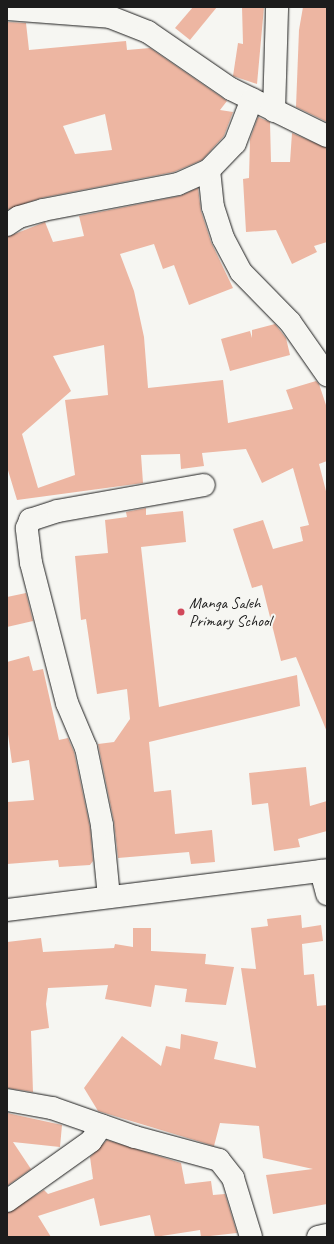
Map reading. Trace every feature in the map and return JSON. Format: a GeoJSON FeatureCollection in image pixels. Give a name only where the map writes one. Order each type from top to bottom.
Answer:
{"type":"FeatureCollection","features":[{"type":"Feature","properties":{"kind":"street"},"geometry":{"type":"LineString","coordinates":[[274,111],[277,7]]}},
{"type":"Feature","properties":{"kind":"street"},"geometry":{"type":"LineString","coordinates":[[7,10],[110,17],[148,32],[231,88],[274,111],[327,136]]}},
{"type":"Feature","properties":{"kind":"street"},"geometry":{"type":"LineString","coordinates":[[7,225],[19,217],[43,210],[178,184],[209,170],[235,143],[252,99]]}},
{"type":"Feature","properties":{"kind":"street"},"geometry":{"type":"LineString","coordinates":[[209,170],[213,207],[223,238],[241,272],[290,322],[327,375]]}},
{"type":"Feature","properties":{"kind":"street"},"geometry":{"type":"LineString","coordinates":[[109,897],[102,825],[86,748],[67,703],[31,563],[27,528],[30,520],[58,511],[204,485]]}},
{"type":"Feature","properties":{"kind":"street"},"geometry":{"type":"LineString","coordinates":[[7,910],[324,871],[327,894]]}},
{"type":"Feature","properties":{"kind":"street"},"geometry":{"type":"LineString","coordinates":[[7,1100],[52,1108],[102,1126],[219,1160],[233,1178],[251,1237]]}},
{"type":"Feature","properties":{"kind":"street"},"geometry":{"type":"LineString","coordinates":[[7,1201],[91,1141],[102,1126]]}},
{"type":"Feature","properties":{"kind":"street"},"geometry":{"type":"LineString","coordinates":[[318,1237],[327,1235]]}},
{"type":"Feature","properties":{"kind":"building"},"geometry":{"type":"Polygon","coordinates":[[[193,7],[217,7],[190,40],[175,28],[193,7]]]}},
{"type":"Feature","properties":{"kind":"building"},"geometry":{"type":"Polygon","coordinates":[[[242,7],[264,7],[257,84],[233,76],[238,43],[243,44],[242,7]]]}},
{"type":"Feature","properties":{"kind":"building"},"geometry":{"type":"Polygon","coordinates":[[[303,7],[327,7],[327,122],[296,107],[299,30],[303,7]]]}},
{"type":"Feature","properties":{"kind":"building"},"geometry":{"type":"Polygon","coordinates":[[[7,22],[26,23],[29,50],[126,41],[127,50],[150,48],[227,101],[220,110],[233,112],[224,136],[202,160],[174,172],[41,198],[7,210],[7,22]],[[105,114],[63,126],[75,154],[112,150],[105,114]]]}},
{"type":"Feature","properties":{"kind":"building"},"geometry":{"type":"Polygon","coordinates":[[[258,117],[270,122],[271,162],[290,162],[292,133],[327,148],[327,242],[314,246],[317,252],[292,264],[276,230],[246,232],[243,179],[249,178],[250,139],[258,117]]]}},
{"type":"Feature","properties":{"kind":"building"},"geometry":{"type":"Polygon","coordinates":[[[198,188],[201,211],[211,242],[233,288],[189,305],[174,265],[163,269],[154,244],[120,254],[134,291],[144,337],[148,388],[223,380],[228,423],[293,409],[286,390],[316,381],[319,384],[327,408],[327,461],[319,464],[327,495],[327,732],[296,657],[281,661],[262,585],[252,588],[233,529],[263,520],[273,549],[303,541],[300,527],[309,525],[293,468],[262,483],[246,449],[202,453],[204,466],[181,469],[180,454],[141,455],[143,483],[17,500],[7,467],[7,237],[45,222],[53,242],[84,236],[79,216],[180,196],[198,188]],[[104,345],[53,356],[71,391],[22,434],[38,488],[75,475],[65,400],[108,395],[104,345]]]}},
{"type":"Feature","properties":{"kind":"building"},"geometry":{"type":"Polygon","coordinates":[[[275,324],[286,338],[290,355],[230,371],[221,339],[250,331],[252,338],[252,330],[275,324]]]}},
{"type":"Feature","properties":{"kind":"building"},"geometry":{"type":"Polygon","coordinates":[[[146,508],[146,515],[183,511],[186,542],[141,547],[159,707],[297,675],[300,706],[149,742],[154,792],[171,790],[175,834],[212,830],[215,862],[191,864],[189,852],[118,858],[114,822],[98,744],[114,742],[130,719],[127,689],[97,694],[86,619],[81,620],[75,556],[108,553],[105,520],[127,517],[126,512],[146,508]]]}},
{"type":"Feature","properties":{"kind":"building"},"geometry":{"type":"Polygon","coordinates":[[[26,593],[33,621],[7,627],[7,597],[26,593]]]}},
{"type":"Feature","properties":{"kind":"building"},"geometry":{"type":"Polygon","coordinates":[[[29,656],[33,671],[43,669],[59,740],[68,738],[74,752],[90,827],[93,861],[90,865],[59,867],[58,860],[7,864],[7,802],[34,800],[29,760],[12,763],[7,727],[7,662],[29,656]]]}},
{"type":"Feature","properties":{"kind":"building"},"geometry":{"type":"Polygon","coordinates":[[[306,767],[310,806],[327,801],[327,831],[298,839],[300,847],[274,851],[268,803],[252,805],[249,773],[306,767]]]}},
{"type":"Feature","properties":{"kind":"building"},"geometry":{"type":"Polygon","coordinates":[[[301,915],[302,928],[321,925],[323,941],[302,944],[304,975],[314,974],[317,1006],[327,1005],[327,1204],[273,1214],[266,1175],[313,1169],[263,1158],[259,1126],[220,1123],[214,1146],[98,1111],[84,1088],[122,1036],[161,1066],[166,1046],[180,1049],[181,1034],[218,1042],[214,1059],[256,1068],[241,968],[256,969],[251,928],[268,926],[267,919],[301,915]]]}},
{"type":"Feature","properties":{"kind":"building"},"geometry":{"type":"Polygon","coordinates":[[[133,928],[151,928],[151,951],[206,954],[205,964],[234,967],[226,1005],[185,1002],[187,989],[155,985],[151,1007],[105,999],[108,985],[48,988],[46,1004],[49,1028],[31,1031],[33,1092],[7,1088],[7,942],[41,938],[43,952],[114,948],[115,944],[133,947],[133,928]]]}},
{"type":"Feature","properties":{"kind":"building"},"geometry":{"type":"Polygon","coordinates":[[[7,1113],[62,1125],[60,1147],[13,1142],[31,1169],[7,1186],[7,1113]]]}},
{"type":"Feature","properties":{"kind":"building"},"geometry":{"type":"Polygon","coordinates":[[[107,1140],[181,1163],[185,1184],[211,1181],[213,1195],[225,1194],[237,1233],[201,1237],[200,1230],[155,1237],[150,1215],[100,1226],[94,1198],[38,1216],[51,1237],[7,1237],[7,1213],[44,1190],[48,1194],[93,1179],[90,1157],[107,1140]]]}},
{"type":"Feature","properties":{"kind":"place","name":"Manga Saleh Primary School"},"geometry":{"type":"Point","coordinates":[181,612]}}]}
